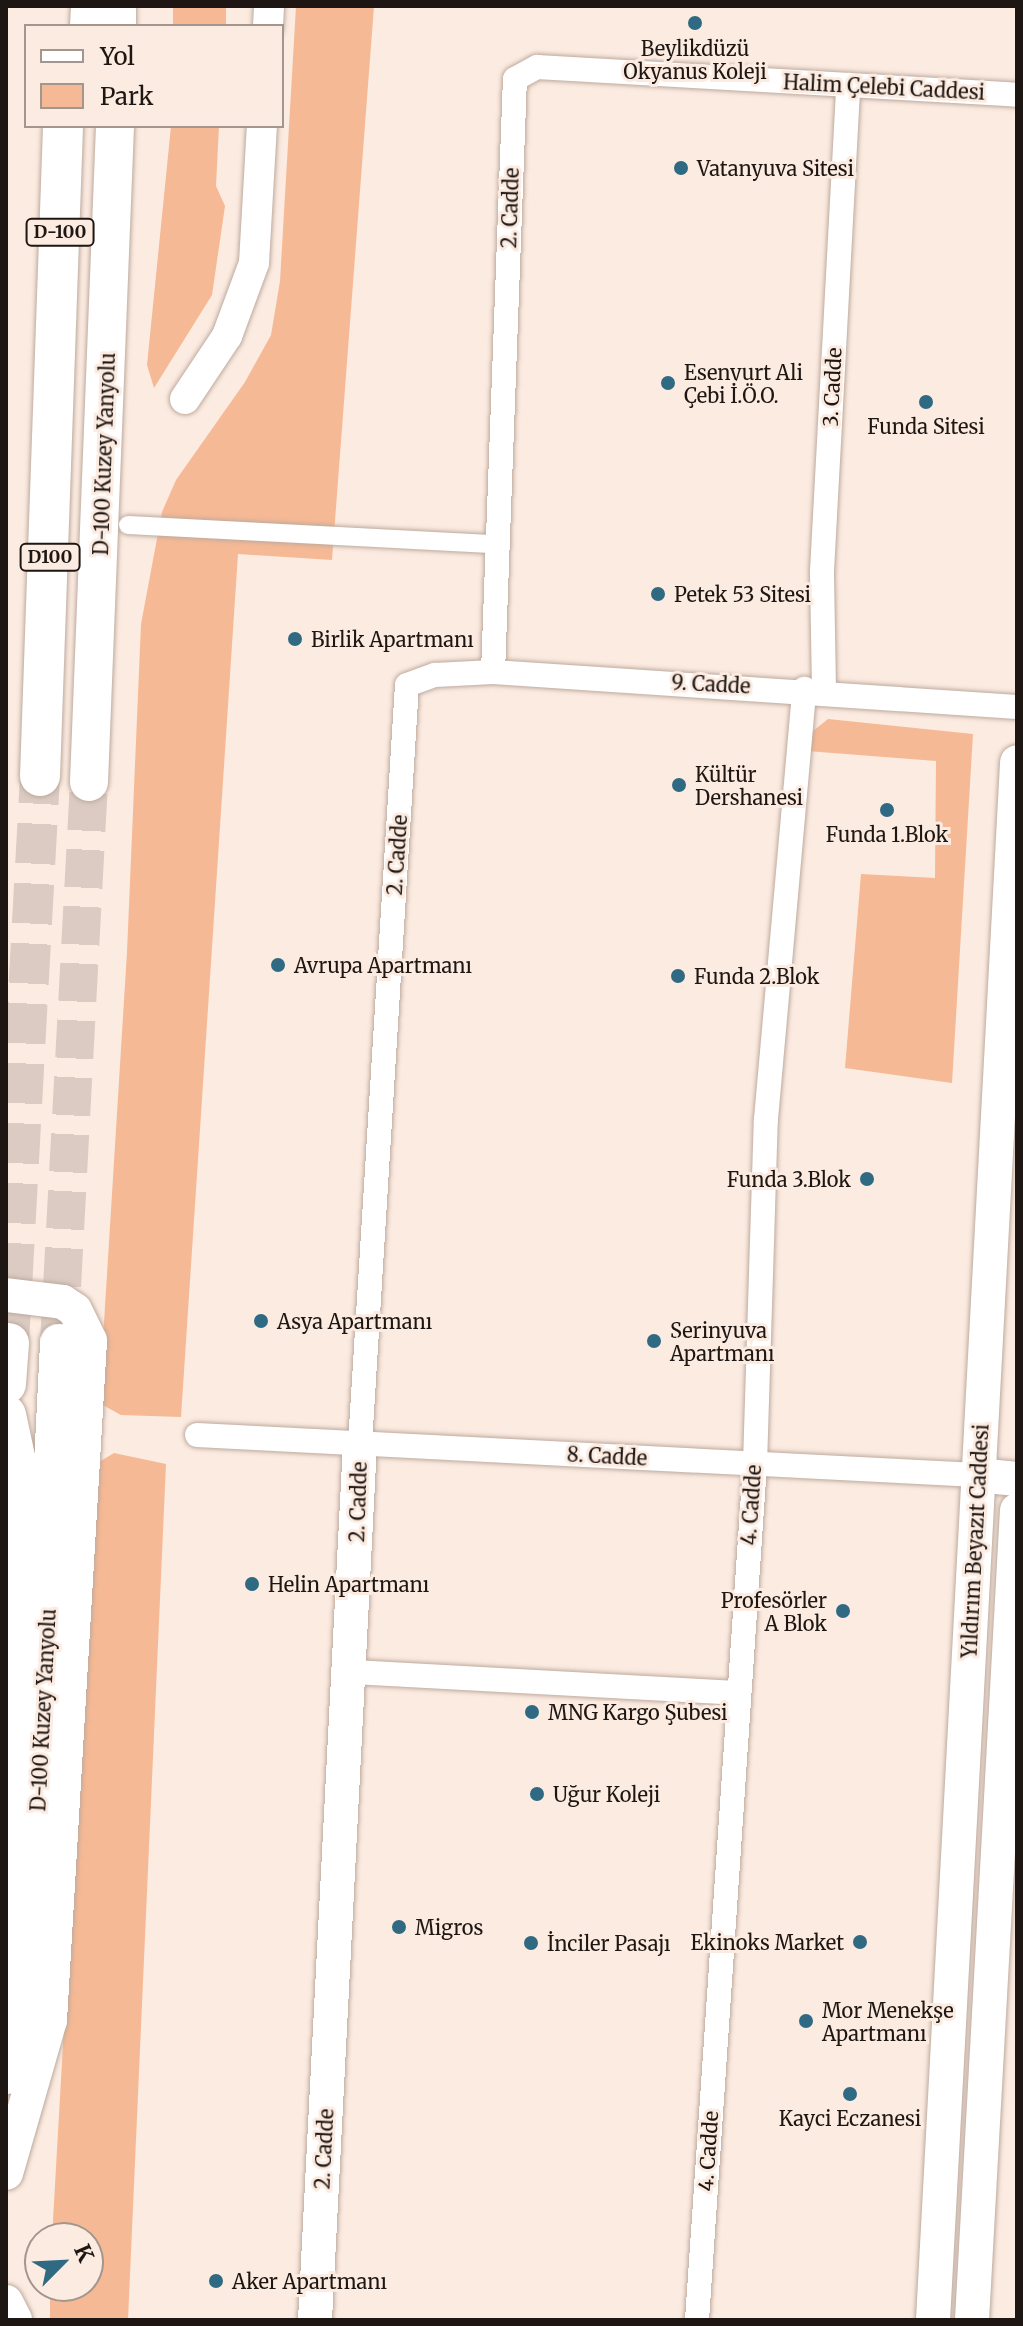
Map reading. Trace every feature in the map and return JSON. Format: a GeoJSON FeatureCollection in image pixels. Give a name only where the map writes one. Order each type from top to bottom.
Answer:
{"type":"FeatureCollection","features":[{"type":"Feature","properties":{"kind":"highway","name":"D-100"},"geometry":{"type":"LineString","coordinates":[[57,338],[63,128]]}},
{"type":"Feature","properties":{"kind":"highway"},"geometry":{"type":"LineString","coordinates":[[57,338],[74,254],[86,128]]}},
{"type":"Feature","properties":{"kind":"highway","name":"D100"},"geometry":{"type":"LineString","coordinates":[[40,776],[57,338]]}},
{"type":"Feature","properties":{"kind":"highway"},"geometry":{"type":"LineString","coordinates":[[6,1384],[9,1343]]}},
{"type":"Feature","properties":{"kind":"highway"},"geometry":{"type":"LineString","coordinates":[[6,1415],[18,1471],[20,1514],[6,2049]]}},
{"type":"Feature","properties":{"kind":"main road","name":"D-100 Kuzey Yanyolu"},"geometry":{"type":"LineString","coordinates":[[89,782],[115,128]]}},
{"type":"Feature","properties":{"kind":"main road","name":"Yıldırım Beyazıt Caddesi"},"geometry":{"type":"LineString","coordinates":[[933,2320],[1017,762]]}},
{"type":"Feature","properties":{"kind":"main road"},"geometry":{"type":"LineString","coordinates":[[6,1295],[63,1302],[75,1310],[90,1341],[50,2020],[6,2173]]}},
{"type":"Feature","properties":{"kind":"main road","name":"D-100 Kuzey Yanyolu"},"geometry":{"type":"LineString","coordinates":[[6,2075],[30,1926],[59,1343]]}},
{"type":"Feature","properties":{"kind":"main road","name":"2. Cadde"},"geometry":{"type":"LineString","coordinates":[[315,2320],[351,1672],[360,1444]]}},
{"type":"Feature","properties":{"kind":"main road","name":"8. Cadde"},"geometry":{"type":"LineString","coordinates":[[977,1475],[1017,1479]]}},
{"type":"Feature","properties":{"kind":"main road","name":"Yıldırım Beyazıt Caddesi"},"geometry":{"type":"LineString","coordinates":[[972,2320],[1017,1510]]}},
{"type":"Feature","properties":{"kind":"main road"},"geometry":{"type":"LineString","coordinates":[[6,2302],[15,2320]]}},
{"type":"Feature","properties":{"kind":"street","name":"Halim Çelebi Caddesi"},"geometry":{"type":"LineString","coordinates":[[515,79],[537,67],[1017,95]]}},
{"type":"Feature","properties":{"kind":"street","name":"2. Cadde"},"geometry":{"type":"LineString","coordinates":[[493,672],[515,79]]}},
{"type":"Feature","properties":{"kind":"street","name":"3. Cadde"},"geometry":{"type":"LineString","coordinates":[[814,690],[848,85]]}},
{"type":"Feature","properties":{"kind":"street"},"geometry":{"type":"LineString","coordinates":[[185,399],[227,336],[254,263],[262,128]]}},
{"type":"Feature","properties":{"kind":"street"},"geometry":{"type":"LineString","coordinates":[[128,525],[496,544]]}},
{"type":"Feature","properties":{"kind":"street","name":"9. Cadde"},"geometry":{"type":"LineString","coordinates":[[407,685],[435,675],[493,672],[814,690],[1017,707]]}},
{"type":"Feature","properties":{"kind":"street","name":"2. Cadde"},"geometry":{"type":"LineString","coordinates":[[360,1444],[407,685]]}},
{"type":"Feature","properties":{"kind":"street","name":"4. Cadde"},"geometry":{"type":"LineString","coordinates":[[697,2320],[755,1464],[766,1119],[814,690]]}},
{"type":"Feature","properties":{"kind":"street","name":"8. Cadde"},"geometry":{"type":"LineString","coordinates":[[197,1435],[977,1475]]}},
{"type":"Feature","properties":{"kind":"street"},"geometry":{"type":"LineString","coordinates":[[351,1672],[738,1693]]}},
{"type":"Feature","properties":{"kind":"green space"},"geometry":{"type":"Polygon","coordinates":[[[173,6],[226,6],[226,24],[173,24],[173,6]]]}},
{"type":"Feature","properties":{"kind":"green space"},"geometry":{"type":"Polygon","coordinates":[[[296,6],[374,6],[332,560],[238,554],[181,1417],[121,1415],[99,1403],[127,952],[141,624],[162,512],[176,480],[245,382],[271,335],[280,281],[296,6]]]}},
{"type":"Feature","properties":{"kind":"green space"},"geometry":{"type":"Polygon","coordinates":[[[171,128],[219,128],[216,186],[225,206],[212,295],[154,388],[147,365],[171,128]]]}},
{"type":"Feature","properties":{"kind":"green space"},"geometry":{"type":"Polygon","coordinates":[[[828,719],[973,734],[952,1083],[845,1068],[861,874],[935,878],[936,761],[807,751],[808,735],[828,719]]]}},
{"type":"Feature","properties":{"kind":"green space"},"geometry":{"type":"Polygon","coordinates":[[[114,1453],[166,1464],[128,2320],[50,2320],[50,2302],[104,2302],[104,2222],[53,2222],[94,1499],[99,1462],[114,1453]]]}},
{"type":"Feature","properties":{"kind":"tunnel"},"geometry":{"type":"LineString","coordinates":[[9,1343],[40,776]]}},
{"type":"Feature","properties":{"kind":"tunnel"},"geometry":{"type":"LineString","coordinates":[[59,1343],[89,782]]}},
{"type":"Feature","properties":{"kind":"place","name":"Beylikdüzü Okyanus Koleji"},"geometry":{"type":"Point","coordinates":[695,23]}},
{"type":"Feature","properties":{"kind":"place","name":"Vatanyuva Sitesi"},"geometry":{"type":"Point","coordinates":[681,168]}},
{"type":"Feature","properties":{"kind":"place","name":"Esenyurt Ali Çebi İ.Ö.O."},"geometry":{"type":"Point","coordinates":[668,383]}},
{"type":"Feature","properties":{"kind":"place","name":"Funda Sitesi"},"geometry":{"type":"Point","coordinates":[926,402]}},
{"type":"Feature","properties":{"kind":"place","name":"Petek 53 Sitesi"},"geometry":{"type":"Point","coordinates":[658,594]}},
{"type":"Feature","properties":{"kind":"place","name":"Birlik Apartmanı"},"geometry":{"type":"Point","coordinates":[295,639]}},
{"type":"Feature","properties":{"kind":"place","name":"Kültür Dershanesi"},"geometry":{"type":"Point","coordinates":[679,785]}},
{"type":"Feature","properties":{"kind":"place","name":"Funda 1.Blok"},"geometry":{"type":"Point","coordinates":[887,810]}},
{"type":"Feature","properties":{"kind":"place","name":"Avrupa Apartmanı"},"geometry":{"type":"Point","coordinates":[278,965]}},
{"type":"Feature","properties":{"kind":"place","name":"Funda 2.Blok"},"geometry":{"type":"Point","coordinates":[678,976]}},
{"type":"Feature","properties":{"kind":"place","name":"Funda 3.Blok"},"geometry":{"type":"Point","coordinates":[867,1179]}},
{"type":"Feature","properties":{"kind":"place","name":"Asya Apartmanı"},"geometry":{"type":"Point","coordinates":[261,1321]}},
{"type":"Feature","properties":{"kind":"place","name":"Serinyuva Apartmanı"},"geometry":{"type":"Point","coordinates":[654,1341]}},
{"type":"Feature","properties":{"kind":"place","name":"Helin Apartmanı"},"geometry":{"type":"Point","coordinates":[252,1584]}},
{"type":"Feature","properties":{"kind":"place","name":"Profesörler A Blok"},"geometry":{"type":"Point","coordinates":[843,1611]}},
{"type":"Feature","properties":{"kind":"place","name":"MNG Kargo Şubesi"},"geometry":{"type":"Point","coordinates":[532,1712]}},
{"type":"Feature","properties":{"kind":"place","name":"Uğur Koleji"},"geometry":{"type":"Point","coordinates":[537,1794]}},
{"type":"Feature","properties":{"kind":"place","name":"Migros"},"geometry":{"type":"Point","coordinates":[399,1927]}},
{"type":"Feature","properties":{"kind":"place","name":"Ekinoks Market"},"geometry":{"type":"Point","coordinates":[860,1942]}},
{"type":"Feature","properties":{"kind":"place","name":"İnciler Pasajı"},"geometry":{"type":"Point","coordinates":[531,1943]}},
{"type":"Feature","properties":{"kind":"place","name":"Mor Menekşe Apartmanı"},"geometry":{"type":"Point","coordinates":[806,2021]}},
{"type":"Feature","properties":{"kind":"place","name":"Kayci Eczanesi"},"geometry":{"type":"Point","coordinates":[850,2094]}},
{"type":"Feature","properties":{"kind":"place","name":"Aker Apartmanı"},"geometry":{"type":"Point","coordinates":[216,2281]}}]}
